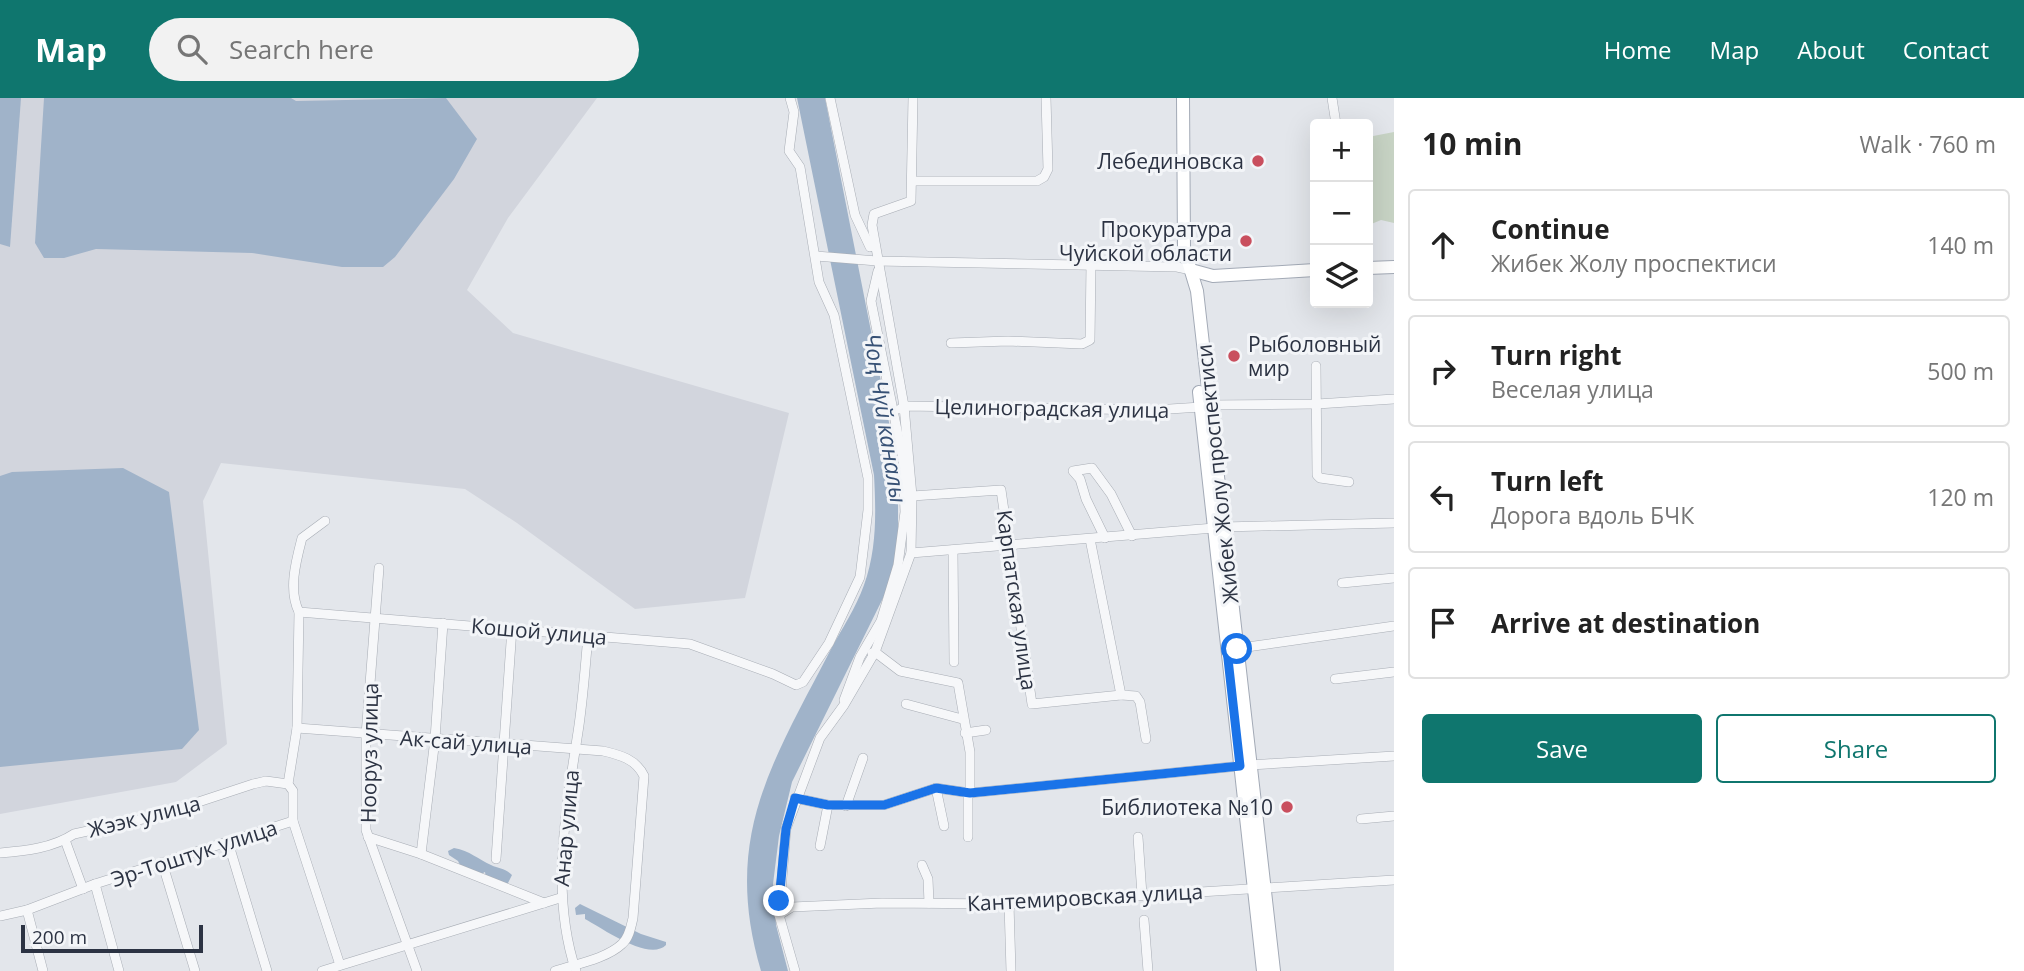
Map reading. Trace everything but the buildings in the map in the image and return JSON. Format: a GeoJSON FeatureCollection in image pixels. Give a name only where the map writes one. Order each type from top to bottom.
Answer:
{"type":"FeatureCollection","features":[{"type":"Feature","properties":{"kind":"main road","name":"Жибек Жолу проспектиси"},"geometry":{"type":"LineString","coordinates":[[1183,98],[1184,248],[1191,270],[1259,887],[1274,971]]}},
{"type":"Feature","properties":{"kind":"main road"},"geometry":{"type":"LineString","coordinates":[[1373,267],[1393,263]]}},
{"type":"Feature","properties":{"kind":"main road"},"geometry":{"type":"LineString","coordinates":[[1191,270],[1213,276],[1310,270]]}},
{"type":"Feature","properties":{"kind":"main road","name":"Жибек Жолу проспектиси"},"geometry":{"type":"LineString","coordinates":[[1259,887],[1263,971]]}},
{"type":"Feature","properties":{"kind":"street"},"geometry":{"type":"LineString","coordinates":[[790,98],[794,112],[789,151],[800,167],[820,257],[874,264],[1091,264],[1191,270]]}},
{"type":"Feature","properties":{"kind":"street"},"geometry":{"type":"LineString","coordinates":[[830,98],[855,215],[874,264],[871,300],[903,460],[905,512],[898,565],[881,621],[860,657],[845,693],[844,705]]}},
{"type":"Feature","properties":{"kind":"street"},"geometry":{"type":"LineString","coordinates":[[795,971],[779,915],[786,829],[795,798],[820,738],[844,705],[875,652],[911,554],[912,496],[904,406],[874,264],[872,241],[874,214],[911,201],[913,98]]}},
{"type":"Feature","properties":{"kind":"street"},"geometry":{"type":"LineString","coordinates":[[913,181],[1037,180],[1044,177],[1048,169],[1046,98]]}},
{"type":"Feature","properties":{"kind":"street"},"geometry":{"type":"LineString","coordinates":[[1332,98],[1335,119]]}},
{"type":"Feature","properties":{"kind":"street","name":"Кошой улица"},"geometry":{"type":"LineString","coordinates":[[299,612],[690,644],[796,685],[803,682],[829,643],[860,577],[868,510],[867,478],[834,315],[819,282],[820,257]]}},
{"type":"Feature","properties":{"kind":"street"},"geometry":{"type":"LineString","coordinates":[[951,343],[1008,341],[1082,344],[1090,340],[1091,264]]}},
{"type":"Feature","properties":{"kind":"street"},"geometry":{"type":"LineString","coordinates":[[1316,366],[1318,477],[1349,482]]}},
{"type":"Feature","properties":{"kind":"street","name":"Целиноградская улица"},"geometry":{"type":"LineString","coordinates":[[904,406],[1154,410],[1394,399]]}},
{"type":"Feature","properties":{"kind":"street"},"geometry":{"type":"LineString","coordinates":[[893,416],[904,406]]}},
{"type":"Feature","properties":{"kind":"street"},"geometry":{"type":"LineString","coordinates":[[1105,538],[1086,499],[1080,479],[1073,471],[1092,468],[1111,495],[1132,536]]}},
{"type":"Feature","properties":{"kind":"street","name":"Карпатская улица"},"geometry":{"type":"LineString","coordinates":[[912,496],[1001,490],[1032,704],[1121,695]]}},
{"type":"Feature","properties":{"kind":"street"},"geometry":{"type":"LineString","coordinates":[[326,521],[302,538],[295,566],[295,603],[299,612],[297,728],[288,784],[293,792],[293,821],[340,965]]}},
{"type":"Feature","properties":{"kind":"street"},"geometry":{"type":"LineString","coordinates":[[898,565],[911,554],[1218,527],[1394,523]]}},
{"type":"Feature","properties":{"kind":"street"},"geometry":{"type":"LineString","coordinates":[[1090,539],[1121,695],[1136,696],[1140,702],[1146,739]]}},
{"type":"Feature","properties":{"kind":"street"},"geometry":{"type":"LineString","coordinates":[[953,550],[954,662]]}},
{"type":"Feature","properties":{"kind":"street","name":"Нооруз улица"},"geometry":{"type":"LineString","coordinates":[[379,568],[366,735],[364,808],[368,837],[417,971]]}},
{"type":"Feature","properties":{"kind":"street"},"geometry":{"type":"LineString","coordinates":[[1342,583],[1394,578]]}},
{"type":"Feature","properties":{"kind":"street"},"geometry":{"type":"LineString","coordinates":[[421,853],[435,739],[443,623]]}},
{"type":"Feature","properties":{"kind":"street"},"geometry":{"type":"LineString","coordinates":[[1232,649],[1394,626]]}},
{"type":"Feature","properties":{"kind":"street"},"geometry":{"type":"LineString","coordinates":[[496,859],[512,628]]}},
{"type":"Feature","properties":{"kind":"street","name":"Анар улица"},"geometry":{"type":"LineString","coordinates":[[322,971],[560,898],[588,636]]}},
{"type":"Feature","properties":{"kind":"street"},"geometry":{"type":"LineString","coordinates":[[860,657],[875,652]]}},
{"type":"Feature","properties":{"kind":"street"},"geometry":{"type":"LineString","coordinates":[[875,652],[900,671],[958,683],[962,719],[970,752],[968,837]]}},
{"type":"Feature","properties":{"kind":"street"},"geometry":{"type":"LineString","coordinates":[[1335,679],[1394,672]]}},
{"type":"Feature","properties":{"kind":"street"},"geometry":{"type":"LineString","coordinates":[[906,704],[962,719]]}},
{"type":"Feature","properties":{"kind":"street","name":"Ак-сай улица"},"geometry":{"type":"LineString","coordinates":[[297,728],[575,749],[622,756],[634,762],[644,776],[631,926],[622,944],[575,968]]}},
{"type":"Feature","properties":{"kind":"street"},"geometry":{"type":"LineString","coordinates":[[965,733],[986,730]]}},
{"type":"Feature","properties":{"kind":"street"},"geometry":{"type":"LineString","coordinates":[[795,798],[828,805],[884,805],[936,788],[969,793],[1245,765],[1394,757]]}},
{"type":"Feature","properties":{"kind":"street"},"geometry":{"type":"LineString","coordinates":[[846,806],[863,758]]}},
{"type":"Feature","properties":{"kind":"street","name":"Жээк улица"},"geometry":{"type":"LineString","coordinates":[[0,853],[24,851],[65,840],[74,834],[156,816],[253,784],[266,781],[288,784]]}},
{"type":"Feature","properties":{"kind":"street"},"geometry":{"type":"LineString","coordinates":[[936,788],[944,827]]}},
{"type":"Feature","properties":{"kind":"street"},"geometry":{"type":"LineString","coordinates":[[820,846],[828,805]]}},
{"type":"Feature","properties":{"kind":"street"},"geometry":{"type":"LineString","coordinates":[[1361,819],[1394,816]]}},
{"type":"Feature","properties":{"kind":"street","name":"Эр-Тоштук улица"},"geometry":{"type":"LineString","coordinates":[[0,916],[27,910],[95,884],[293,821]]}},
{"type":"Feature","properties":{"kind":"street"},"geometry":{"type":"LineString","coordinates":[[368,837],[421,853],[544,903]]}},
{"type":"Feature","properties":{"kind":"street"},"geometry":{"type":"LineString","coordinates":[[1138,837],[1142,895]]}},
{"type":"Feature","properties":{"kind":"street"},"geometry":{"type":"LineString","coordinates":[[65,840],[83,889]]}},
{"type":"Feature","properties":{"kind":"street"},"geometry":{"type":"LineString","coordinates":[[228,842],[267,971]]}},
{"type":"Feature","properties":{"kind":"street"},"geometry":{"type":"LineString","coordinates":[[162,862],[195,971]]}},
{"type":"Feature","properties":{"kind":"street"},"geometry":{"type":"LineString","coordinates":[[922,865],[928,879],[929,903]]}},
{"type":"Feature","properties":{"kind":"street","name":"Кантемировская улица"},"geometry":{"type":"LineString","coordinates":[[779,915],[792,907],[929,903],[1009,904],[1394,880]]}},
{"type":"Feature","properties":{"kind":"street","name":"Эр-Тоштук улица"},"geometry":{"type":"LineString","coordinates":[[95,884],[120,971]]}},
{"type":"Feature","properties":{"kind":"street"},"geometry":{"type":"LineString","coordinates":[[555,971],[575,968],[560,898]]}},
{"type":"Feature","properties":{"kind":"street"},"geometry":{"type":"LineString","coordinates":[[1009,904],[1011,971]]}},
{"type":"Feature","properties":{"kind":"street"},"geometry":{"type":"LineString","coordinates":[[27,910],[43,971]]}},
{"type":"Feature","properties":{"kind":"street"},"geometry":{"type":"LineString","coordinates":[[1144,920],[1148,971]]}},
{"type":"Feature","properties":{"kind":"shaded area"},"geometry":{"type":"Polygon","coordinates":[[[0,98],[597,98],[508,218],[467,290],[513,333],[789,413],[745,598],[635,609],[517,523],[465,489],[221,463],[203,501],[227,744],[176,782],[0,814],[0,98]]]}},
{"type":"Feature","properties":{"kind":"green space"},"geometry":{"type":"Polygon","coordinates":[[[1394,132],[1394,223],[1381,220],[1373,223],[1373,136],[1394,132]]]}},
{"type":"Feature","properties":{"kind":"water"},"geometry":{"type":"Polygon","coordinates":[[[0,98],[21,98],[10,247],[0,244],[0,98]]]}},
{"type":"Feature","properties":{"kind":"water"},"geometry":{"type":"Polygon","coordinates":[[[44,98],[291,98],[296,101],[446,98],[477,139],[454,179],[395,257],[383,267],[342,267],[252,253],[96,249],[64,258],[44,258],[35,243],[44,98]]]}},
{"type":"Feature","properties":{"kind":"water","name":"Чоң Чүй каналы"},"geometry":{"type":"Polygon","coordinates":[[[797,98],[825,98],[898,468],[898,546],[887,590],[792,782],[779,836],[773,884],[776,925],[788,971],[761,971],[750,924],[747,881],[750,841],[759,804],[789,730],[861,594],[868,572],[875,530],[874,475],[797,98]]]}},
{"type":"Feature","properties":{"kind":"water"},"geometry":{"type":"Polygon","coordinates":[[[123,468],[169,492],[199,730],[182,749],[0,767],[0,476],[12,472],[123,468]]]}},
{"type":"Feature","properties":{"kind":"water"},"geometry":{"type":"Polygon","coordinates":[[[454,848],[507,871],[512,875],[508,883],[501,884],[486,878],[485,872],[479,875],[461,867],[458,861],[449,855],[448,851],[454,848]]]}},
{"type":"Feature","properties":{"kind":"water"},"geometry":{"type":"Polygon","coordinates":[[[580,904],[641,934],[666,942],[666,945],[649,949],[625,942],[585,919],[585,914],[576,915],[575,908],[580,904]]]}},
{"type":"Feature","properties":{"kind":"place","name":"Лебединовска"},"geometry":{"type":"Point","coordinates":[1258,161]}},
{"type":"Feature","properties":{"kind":"place","name":"Прокуратура Чуйской области"},"geometry":{"type":"Point","coordinates":[1246,241]}},
{"type":"Feature","properties":{"kind":"place","name":"Рыболовный мир"},"geometry":{"type":"Point","coordinates":[1234,356]}},
{"type":"Feature","properties":{"kind":"place","name":"Библиотека №10"},"geometry":{"type":"Point","coordinates":[1287,807]}},
{"type":"Feature","properties":{"kind":"route"},"geometry":{"type":"LineString","coordinates":[[779,901],[786,829],[795,798],[828,805],[884,805],[936,788],[970,793],[1240,766],[1227,650],[1237,649]]}}]}
